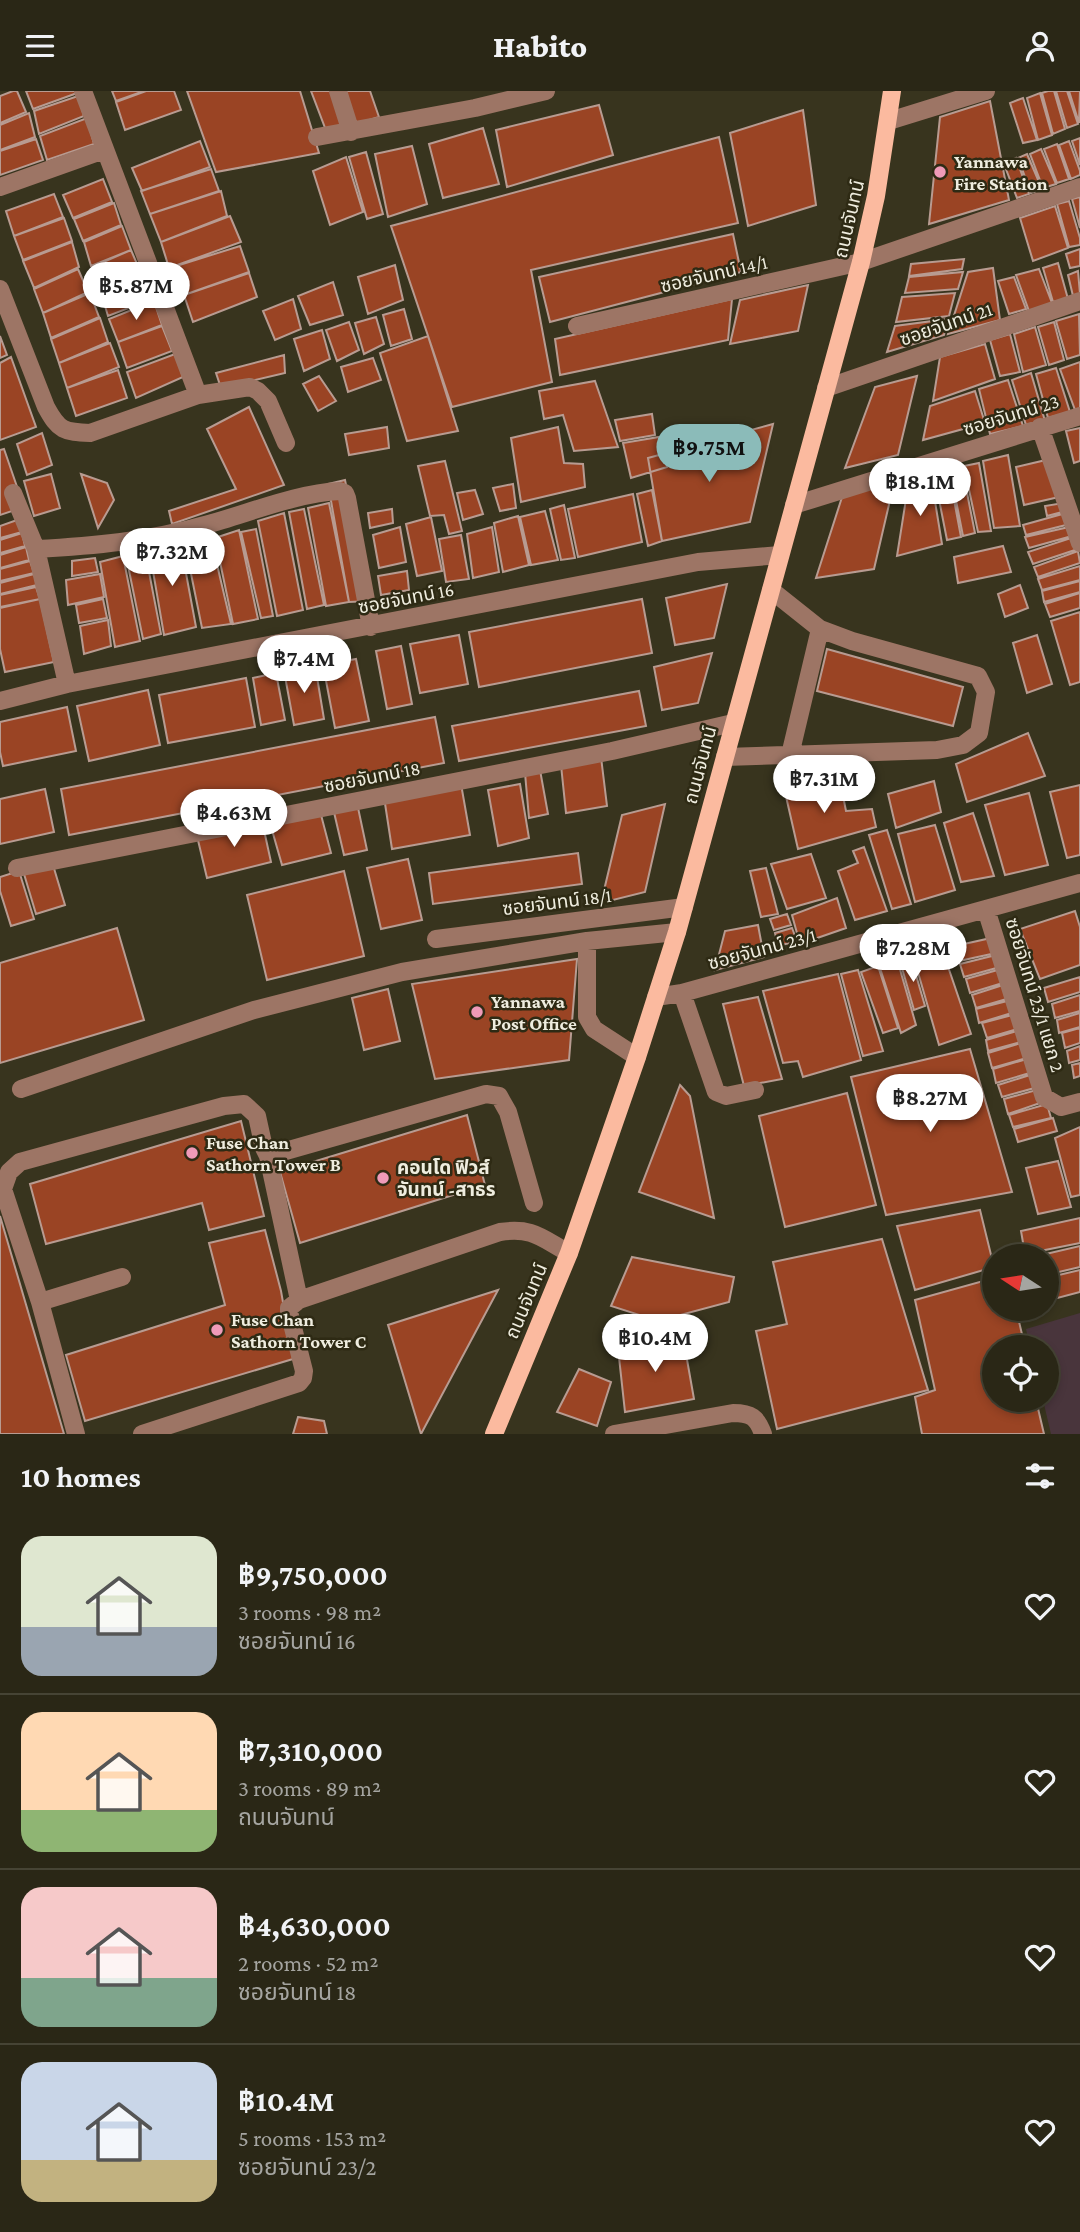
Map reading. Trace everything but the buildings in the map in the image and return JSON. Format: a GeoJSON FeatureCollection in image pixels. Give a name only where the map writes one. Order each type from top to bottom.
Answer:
{"type":"FeatureCollection","features":[{"type":"Feature","properties":{"kind":"main road","name":"ถนนจันทน์"},"geometry":{"type":"LineString","coordinates":[[494,1434],[569,1253],[677,932],[861,262],[876,196],[892,91]]}},
{"type":"Feature","properties":{"kind":"street"},"geometry":{"type":"LineString","coordinates":[[83,91],[198,395]]}},
{"type":"Feature","properties":{"kind":"street"},"geometry":{"type":"LineString","coordinates":[[338,91],[351,132]]}},
{"type":"Feature","properties":{"kind":"street"},"geometry":{"type":"LineString","coordinates":[[317,137],[475,108],[546,91]]}},
{"type":"Feature","properties":{"kind":"street"},"geometry":{"type":"LineString","coordinates":[[889,121],[986,91]]}},
{"type":"Feature","properties":{"kind":"street"},"geometry":{"type":"LineString","coordinates":[[0,187],[104,150]]}},
{"type":"Feature","properties":{"kind":"street","name":"ซอยจันทน์ 14/1"},"geometry":{"type":"LineString","coordinates":[[577,326],[861,262],[1080,187]]}},
{"type":"Feature","properties":{"kind":"street"},"geometry":{"type":"LineString","coordinates":[[0,289],[46,407],[56,425],[72,432],[90,433],[198,395],[250,387],[268,401],[286,443]]}},
{"type":"Feature","properties":{"kind":"street","name":"ซอยจันทน์ 21"},"geometry":{"type":"LineString","coordinates":[[827,387],[1080,301]]}},
{"type":"Feature","properties":{"kind":"street","name":"ซอยจันทน์ 23"},"geometry":{"type":"LineString","coordinates":[[794,505],[1080,416]]}},
{"type":"Feature","properties":{"kind":"street"},"geometry":{"type":"LineString","coordinates":[[1040,427],[1080,543]]}},
{"type":"Feature","properties":{"kind":"street"},"geometry":{"type":"LineString","coordinates":[[36,549],[151,539],[281,502],[340,491],[345,493],[347,498],[371,627]]}},
{"type":"Feature","properties":{"kind":"street"},"geometry":{"type":"LineString","coordinates":[[13,493],[36,549],[67,684]]}},
{"type":"Feature","properties":{"kind":"street","name":"ซอยจันทน์ 16"},"geometry":{"type":"LineString","coordinates":[[0,701],[67,684],[698,562],[780,555]]}},
{"type":"Feature","properties":{"kind":"street"},"geometry":{"type":"LineString","coordinates":[[725,757],[937,750],[963,745],[979,733],[986,692],[978,676],[852,641],[820,629],[771,590]]}},
{"type":"Feature","properties":{"kind":"street"},"geometry":{"type":"LineString","coordinates":[[790,755],[820,629]]}},
{"type":"Feature","properties":{"kind":"street","name":"ซอยจันทน์ 18"},"geometry":{"type":"LineString","coordinates":[[17,869],[612,751],[733,723]]}},
{"type":"Feature","properties":{"kind":"street","name":"ซอยจันทน์ 23/1"},"geometry":{"type":"LineString","coordinates":[[656,997],[1080,883]]}},
{"type":"Feature","properties":{"kind":"street","name":"ซอยจันทน์ 18/1"},"geometry":{"type":"LineString","coordinates":[[436,939],[684,908]]}},
{"type":"Feature","properties":{"kind":"street","name":"ซอยจันทน์ 23/1 แยก 2"},"geometry":{"type":"LineString","coordinates":[[986,909],[1044,1097],[1061,1107],[1080,1102]]}},
{"type":"Feature","properties":{"kind":"street"},"geometry":{"type":"LineString","coordinates":[[21,1089],[254,1010],[402,972],[587,941],[677,932]]}},
{"type":"Feature","properties":{"kind":"street"},"geometry":{"type":"LineString","coordinates":[[587,941],[587,1017],[594,1029],[637,1057]]}},
{"type":"Feature","properties":{"kind":"street"},"geometry":{"type":"LineString","coordinates":[[682,992],[716,1091],[726,1096],[755,1090]]}},
{"type":"Feature","properties":{"kind":"street"},"geometry":{"type":"LineString","coordinates":[[268,1156],[468,1098],[486,1094],[499,1096],[508,1112],[534,1203]]}},
{"type":"Feature","properties":{"kind":"street"},"geometry":{"type":"LineString","coordinates":[[76,1434],[40,1302],[3,1189],[9,1172],[20,1162],[224,1106],[244,1104],[257,1116],[299,1300]]}},
{"type":"Feature","properties":{"kind":"street"},"geometry":{"type":"LineString","coordinates":[[142,1434],[299,1383],[304,1371],[289,1308],[299,1300],[500,1231],[529,1231],[569,1253]]}},
{"type":"Feature","properties":{"kind":"street"},"geometry":{"type":"LineString","coordinates":[[40,1302],[122,1277]]}},
{"type":"Feature","properties":{"kind":"street"},"geometry":{"type":"LineString","coordinates":[[614,1434],[733,1413],[748,1413],[758,1420],[763,1434]]}},
{"type":"Feature","properties":{"kind":"shaded area"},"geometry":{"type":"Polygon","coordinates":[[[1080,1313],[1080,1434],[1051,1434],[1046,1412],[1059,1412],[1059,1335],[1027,1335],[1026,1329],[1080,1313]]]}},
{"type":"Feature","properties":{"kind":"place","name":"Yannawa Fire Station"},"geometry":{"type":"Point","coordinates":[940,172]}},
{"type":"Feature","properties":{"kind":"place","name":"Yannawa Post Office"},"geometry":{"type":"Point","coordinates":[477,1012]}},
{"type":"Feature","properties":{"kind":"place","name":"Fuse Chan Sathorn Tower B"},"geometry":{"type":"Point","coordinates":[192,1153]}},
{"type":"Feature","properties":{"kind":"place","name":"คอนโด ฟิวส์ จันทน์ -สาธร"},"geometry":{"type":"Point","coordinates":[383,1178]}},
{"type":"Feature","properties":{"kind":"place","name":"Fuse Chan Sathorn Tower C"},"geometry":{"type":"Point","coordinates":[217,1330]}}]}
